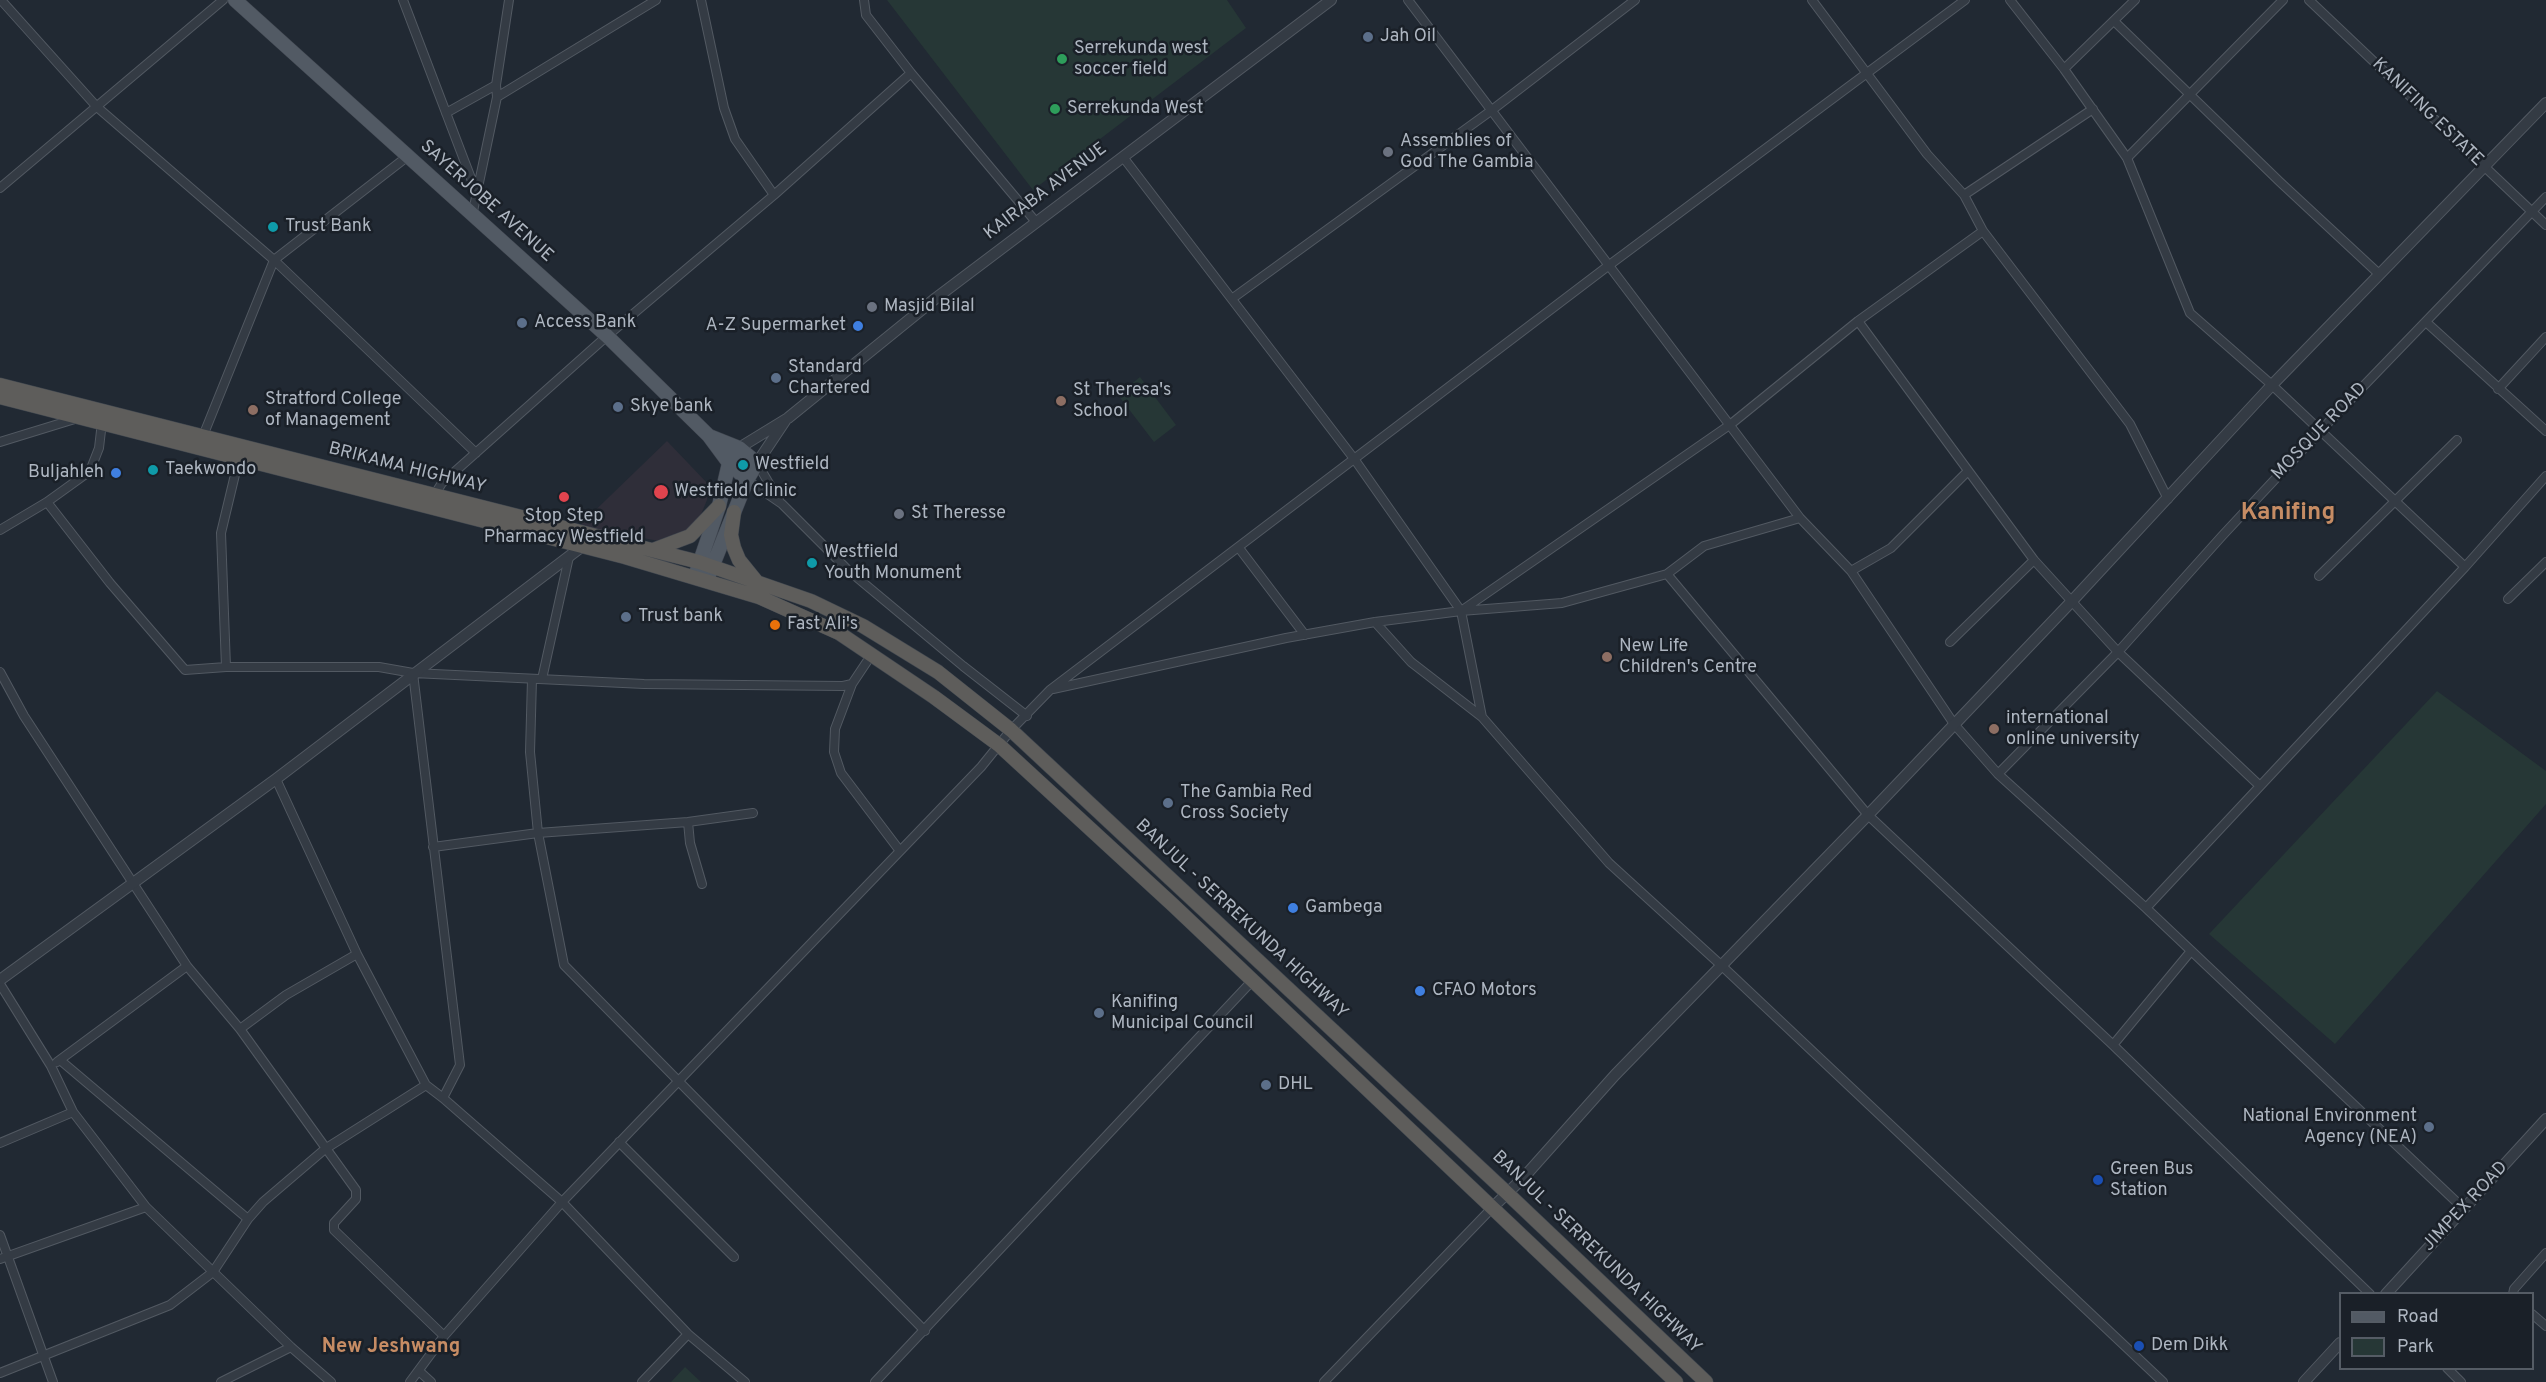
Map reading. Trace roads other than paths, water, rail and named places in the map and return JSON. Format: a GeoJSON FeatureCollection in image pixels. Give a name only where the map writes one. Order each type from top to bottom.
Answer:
{"type":"FeatureCollection","features":[{"type":"Feature","properties":{"kind":"highway","name":"BRIKAMA HIGHWAY"},"geometry":{"type":"LineString","coordinates":[[0,385],[203,436],[584,545],[703,571]]}},
{"type":"Feature","properties":{"kind":"highway","name":"BRIKAMA HIGHWAY"},"geometry":{"type":"LineString","coordinates":[[0,397],[239,458],[652,551],[703,571]]}},
{"type":"Feature","properties":{"kind":"highway"},"geometry":{"type":"LineString","coordinates":[[652,551],[690,536],[719,506]]}},
{"type":"Feature","properties":{"kind":"highway"},"geometry":{"type":"LineString","coordinates":[[734,512],[731,536],[734,548],[739,560],[756,581]]}},
{"type":"Feature","properties":{"kind":"highway","name":"BANJUL - SERREKUNDA HIGHWAY"},"geometry":{"type":"LineString","coordinates":[[703,571],[756,581],[811,601],[872,631],[938,672],[1011,730],[1706,1382]]}},
{"type":"Feature","properties":{"kind":"highway","name":"BANJUL - SERREKUNDA HIGHWAY"},"geometry":{"type":"LineString","coordinates":[[703,571],[839,633],[872,654],[999,746],[1173,904],[1676,1382]]}},
{"type":"Feature","properties":{"kind":"main road","name":"SAYERJOBE AVENUE"},"geometry":{"type":"LineString","coordinates":[[235,0],[472,216],[608,336],[709,436],[729,463],[747,480]]}},
{"type":"Feature","properties":{"kind":"main road","name":"SAYERJOBE AVENUE"},"geometry":{"type":"LineString","coordinates":[[709,436],[739,448],[757,463]]}},
{"type":"Feature","properties":{"kind":"main road","name":"KAIRABA AVENUE"},"geometry":{"type":"LineString","coordinates":[[703,571],[729,463],[739,448]]}},
{"type":"Feature","properties":{"kind":"main road","name":"KAIRABA AVENUE"},"geometry":{"type":"LineString","coordinates":[[703,571],[757,463]]}},
{"type":"Feature","properties":{"kind":"street"},"geometry":{"type":"LineString","coordinates":[[1,0],[97,107],[274,260],[476,453]]}},
{"type":"Feature","properties":{"kind":"street"},"geometry":{"type":"LineString","coordinates":[[0,188],[223,0]]}},
{"type":"Feature","properties":{"kind":"street"},"geometry":{"type":"LineString","coordinates":[[403,0],[477,194]]}},
{"type":"Feature","properties":{"kind":"street"},"geometry":{"type":"LineString","coordinates":[[472,216],[497,97],[496,85],[509,0]]}},
{"type":"Feature","properties":{"kind":"street"},"geometry":{"type":"LineString","coordinates":[[497,97],[656,0]]}},
{"type":"Feature","properties":{"kind":"street"},"geometry":{"type":"LineString","coordinates":[[701,0],[724,108],[735,139],[774,195]]}},
{"type":"Feature","properties":{"kind":"street"},"geometry":{"type":"LineString","coordinates":[[864,0],[866,15],[910,73],[1036,222]]}},
{"type":"Feature","properties":{"kind":"street","name":"KAIRABA AVENUE"},"geometry":{"type":"LineString","coordinates":[[739,448],[788,418],[936,298],[1331,0]]}},
{"type":"Feature","properties":{"kind":"street"},"geometry":{"type":"LineString","coordinates":[[1408,0],[1608,266],[1731,423],[1800,518],[1851,571],[1954,724],[1998,774],[2146,908],[2464,1209]]}},
{"type":"Feature","properties":{"kind":"street"},"geometry":{"type":"LineString","coordinates":[[1233,298],[1492,110],[1635,0]]}},
{"type":"Feature","properties":{"kind":"street"},"geometry":{"type":"LineString","coordinates":[[1812,0],[1927,154],[1964,195],[1983,231],[2130,424],[2168,499]]}},
{"type":"Feature","properties":{"kind":"street"},"geometry":{"type":"LineString","coordinates":[[410,1382],[444,1336],[562,1202],[900,851],[1050,690],[1608,266],[1965,0]]}},
{"type":"Feature","properties":{"kind":"street"},"geometry":{"type":"LineString","coordinates":[[2010,0],[2064,69],[2127,158],[2190,313],[2321,430],[2465,567]]}},
{"type":"Feature","properties":{"kind":"street"},"geometry":{"type":"LineString","coordinates":[[2064,69],[2135,0]]}},
{"type":"Feature","properties":{"kind":"street"},"geometry":{"type":"LineString","coordinates":[[2127,158],[2283,0]]}},
{"type":"Feature","properties":{"kind":"street","name":"KANIFING ESTATE"},"geometry":{"type":"LineString","coordinates":[[2309,0],[2546,225]]}},
{"type":"Feature","properties":{"kind":"street"},"geometry":{"type":"LineString","coordinates":[[2114,21],[2379,274]]}},
{"type":"Feature","properties":{"kind":"street"},"geometry":{"type":"LineString","coordinates":[[432,500],[442,483],[608,336],[774,195],[910,73]]}},
{"type":"Feature","properties":{"kind":"street"},"geometry":{"type":"LineString","coordinates":[[446,113],[496,85]]}},
{"type":"Feature","properties":{"kind":"street"},"geometry":{"type":"LineString","coordinates":[[1324,1382],[1526,1176],[1615,1075],[1868,815],[2168,499],[2272,385],[2546,103]]}},
{"type":"Feature","properties":{"kind":"street"},"geometry":{"type":"LineString","coordinates":[[1964,195],[2093,109]]}},
{"type":"Feature","properties":{"kind":"street"},"geometry":{"type":"LineString","coordinates":[[203,436],[274,260],[408,156]]}},
{"type":"Feature","properties":{"kind":"street"},"geometry":{"type":"LineString","coordinates":[[1123,157],[1355,460],[1461,611],[1482,717]]}},
{"type":"Feature","properties":{"kind":"street","name":"MOSQUE ROAD"},"geometry":{"type":"LineString","coordinates":[[1998,774],[2118,652],[2321,430],[2546,197]]}},
{"type":"Feature","properties":{"kind":"street"},"geometry":{"type":"LineString","coordinates":[[1461,611],[1731,423],[1858,321],[1983,231]]}},
{"type":"Feature","properties":{"kind":"street"},"geometry":{"type":"LineString","coordinates":[[1858,321],[2034,560],[2118,652],[2260,786]]}},
{"type":"Feature","properties":{"kind":"street"},"geometry":{"type":"LineString","coordinates":[[2426,322],[2546,431]]}},
{"type":"Feature","properties":{"kind":"street"},"geometry":{"type":"LineString","coordinates":[[2498,389],[2546,337]]}},
{"type":"Feature","properties":{"kind":"street"},"geometry":{"type":"LineString","coordinates":[[0,442],[82,417]]}},
{"type":"Feature","properties":{"kind":"street","name":"KAIRABA AVENUE"},"geometry":{"type":"LineString","coordinates":[[757,463],[788,418]]}},
{"type":"Feature","properties":{"kind":"street"},"geometry":{"type":"LineString","coordinates":[[0,530],[47,502],[90,471],[99,448],[102,422]]}},
{"type":"Feature","properties":{"kind":"street"},"geometry":{"type":"LineString","coordinates":[[2319,576],[2457,440]]}},
{"type":"Feature","properties":{"kind":"street"},"geometry":{"type":"LineString","coordinates":[[226,667],[221,533],[239,458]]}},
{"type":"Feature","properties":{"kind":"street"},"geometry":{"type":"LineString","coordinates":[[757,463],[782,504]]}},
{"type":"Feature","properties":{"kind":"street"},"geometry":{"type":"LineString","coordinates":[[1851,571],[1891,548],[1967,472]]}},
{"type":"Feature","properties":{"kind":"street"},"geometry":{"type":"LineString","coordinates":[[2146,908],[2365,671],[2465,567],[2546,476]]}},
{"type":"Feature","properties":{"kind":"street"},"geometry":{"type":"LineString","coordinates":[[747,480],[782,504],[848,570],[1027,716]]}},
{"type":"Feature","properties":{"kind":"street"},"geometry":{"type":"LineString","coordinates":[[47,502],[110,583],[185,670],[226,667],[379,667],[413,673],[644,684],[852,684]]}},
{"type":"Feature","properties":{"kind":"street"},"geometry":{"type":"LineString","coordinates":[[1050,690],[1305,634],[1375,622],[1461,611],[1562,603],[1666,574],[1704,546],[1800,518]]}},
{"type":"Feature","properties":{"kind":"street"},"geometry":{"type":"LineString","coordinates":[[331,1382],[291,1347],[146,1207],[73,1112],[51,1066],[0,982],[276,779],[584,545]]}},
{"type":"Feature","properties":{"kind":"street"},"geometry":{"type":"LineString","coordinates":[[1239,548],[1305,634]]}},
{"type":"Feature","properties":{"kind":"street"},"geometry":{"type":"LineString","coordinates":[[542,679],[568,556]]}},
{"type":"Feature","properties":{"kind":"street"},"geometry":{"type":"LineString","coordinates":[[1950,642],[2034,560]]}},
{"type":"Feature","properties":{"kind":"street"},"geometry":{"type":"LineString","coordinates":[[2508,599],[2544,566]]}},
{"type":"Feature","properties":{"kind":"street"},"geometry":{"type":"LineString","coordinates":[[1666,574],[1868,815],[2113,1045],[2369,1292]]}},
{"type":"Feature","properties":{"kind":"street"},"geometry":{"type":"LineString","coordinates":[[1375,622],[1411,662],[1482,717],[1610,863],[2163,1382]]}},
{"type":"Feature","properties":{"kind":"street"},"geometry":{"type":"LineString","coordinates":[[872,654],[852,684],[835,729],[834,752],[841,773],[900,851]]}},
{"type":"Feature","properties":{"kind":"street"},"geometry":{"type":"LineString","coordinates":[[0,672],[24,716],[187,966],[240,1029],[357,1195],[333,1223],[334,1230],[444,1336]]}},
{"type":"Feature","properties":{"kind":"street"},"geometry":{"type":"LineString","coordinates":[[413,673],[460,1065],[442,1098]]}},
{"type":"Feature","properties":{"kind":"street"},"geometry":{"type":"LineString","coordinates":[[532,679],[530,752],[538,833],[564,965],[925,1331]]}},
{"type":"Feature","properties":{"kind":"street"},"geometry":{"type":"LineString","coordinates":[[276,779],[357,954],[426,1085],[562,1202],[688,1334],[745,1382]]}},
{"type":"Feature","properties":{"kind":"street"},"geometry":{"type":"LineString","coordinates":[[434,847],[538,833],[687,822],[753,813]]}},
{"type":"Feature","properties":{"kind":"street"},"geometry":{"type":"LineString","coordinates":[[687,822],[690,843],[702,884]]}},
{"type":"Feature","properties":{"kind":"street"},"geometry":{"type":"LineString","coordinates":[[2113,1045],[2191,951]]}},
{"type":"Feature","properties":{"kind":"street"},"geometry":{"type":"LineString","coordinates":[[240,1029],[286,995],[357,954]]}},
{"type":"Feature","properties":{"kind":"street"},"geometry":{"type":"LineString","coordinates":[[51,1066],[187,966]]}},
{"type":"Feature","properties":{"kind":"street"},"geometry":{"type":"LineString","coordinates":[[875,1382],[1252,981]]}},
{"type":"Feature","properties":{"kind":"street"},"geometry":{"type":"LineString","coordinates":[[60,1060],[248,1219]]}},
{"type":"Feature","properties":{"kind":"street"},"geometry":{"type":"LineString","coordinates":[[0,1373],[170,1305],[213,1272],[248,1219],[263,1202],[325,1149],[426,1085]]}},
{"type":"Feature","properties":{"kind":"street"},"geometry":{"type":"LineString","coordinates":[[0,1143],[73,1112]]}},
{"type":"Feature","properties":{"kind":"street","name":"JIMPEX ROAD"},"geometry":{"type":"LineString","coordinates":[[2387,1292],[2546,1119]]}},
{"type":"Feature","properties":{"kind":"street"},"geometry":{"type":"LineString","coordinates":[[619,1142],[734,1257]]}},
{"type":"Feature","properties":{"kind":"street"},"geometry":{"type":"LineString","coordinates":[[4,1257],[146,1207]]}},
{"type":"Feature","properties":{"kind":"street"},"geometry":{"type":"LineString","coordinates":[[0,1235],[4,1257],[53,1382]]}},
{"type":"Feature","properties":{"kind":"street"},"geometry":{"type":"LineString","coordinates":[[2513,1292],[2514,1288],[2546,1253]]}},
{"type":"Feature","properties":{"kind":"street"},"geometry":{"type":"LineString","coordinates":[[2534,1316],[2546,1326]]}},
{"type":"Feature","properties":{"kind":"street"},"geometry":{"type":"LineString","coordinates":[[642,1382],[688,1334]]}},
{"type":"Feature","properties":{"kind":"street"},"geometry":{"type":"LineString","coordinates":[[2304,1382],[2339,1343]]}},
{"type":"Feature","properties":{"kind":"street"},"geometry":{"type":"LineString","coordinates":[[221,1382],[291,1347]]}},
{"type":"Feature","properties":{"kind":"street"},"geometry":{"type":"LineString","coordinates":[[2449,1370],[2462,1382]]}},
{"type":"Feature","properties":{"kind":"street"},"geometry":{"type":"LineString","coordinates":[[419,1371],[431,1382]]}},
{"type":"Feature","properties":{"kind":"place","name":"Jah Oil"},"geometry":{"type":"Point","coordinates":[1368,37]}},
{"type":"Feature","properties":{"kind":"place","name":"Serrekunda west soccer field"},"geometry":{"type":"Point","coordinates":[1062,59]}},
{"type":"Feature","properties":{"kind":"place","name":"Serrekunda West"},"geometry":{"type":"Point","coordinates":[1055,109]}},
{"type":"Feature","properties":{"kind":"place","name":"Assemblies of God The Gambia"},"geometry":{"type":"Point","coordinates":[1388,152]}},
{"type":"Feature","properties":{"kind":"place","name":"Trust Bank"},"geometry":{"type":"Point","coordinates":[273,227]}},
{"type":"Feature","properties":{"kind":"place","name":"Masjid Bilal"},"geometry":{"type":"Point","coordinates":[872,307]}},
{"type":"Feature","properties":{"kind":"place","name":"Access Bank"},"geometry":{"type":"Point","coordinates":[522,323]}},
{"type":"Feature","properties":{"kind":"place","name":"A-Z Supermarket"},"geometry":{"type":"Point","coordinates":[858,326]}},
{"type":"Feature","properties":{"kind":"place","name":"Standard Chartered"},"geometry":{"type":"Point","coordinates":[776,378]}},
{"type":"Feature","properties":{"kind":"place","name":"St Theresa's School"},"geometry":{"type":"Point","coordinates":[1061,401]}},
{"type":"Feature","properties":{"kind":"place","name":"Skye bank"},"geometry":{"type":"Point","coordinates":[618,407]}},
{"type":"Feature","properties":{"kind":"place","name":"Stratford College of Management"},"geometry":{"type":"Point","coordinates":[253,410]}},
{"type":"Feature","properties":{"kind":"place","name":"Westfield"},"geometry":{"type":"Point","coordinates":[743,465]}},
{"type":"Feature","properties":{"kind":"place","name":"Taekwondo"},"geometry":{"type":"Point","coordinates":[153,470]}},
{"type":"Feature","properties":{"kind":"place","name":"Buljahleh"},"geometry":{"type":"Point","coordinates":[116,473]}},
{"type":"Feature","properties":{"kind":"place","name":"Westfield Clinic"},"geometry":{"type":"Point","coordinates":[661,492]}},
{"type":"Feature","properties":{"kind":"place","name":"Stop Step Pharmacy Westfield"},"geometry":{"type":"Point","coordinates":[564,497]}},
{"type":"Feature","properties":{"kind":"place","name":"St Theresse"},"geometry":{"type":"Point","coordinates":[899,514]}},
{"type":"Feature","properties":{"kind":"place","name":"Westfield Youth Monument"},"geometry":{"type":"Point","coordinates":[812,563]}},
{"type":"Feature","properties":{"kind":"place","name":"Trust bank"},"geometry":{"type":"Point","coordinates":[626,617]}},
{"type":"Feature","properties":{"kind":"place","name":"Fast Ali's"},"geometry":{"type":"Point","coordinates":[775,625]}},
{"type":"Feature","properties":{"kind":"place","name":"New Life Children's Centre"},"geometry":{"type":"Point","coordinates":[1607,657]}},
{"type":"Feature","properties":{"kind":"place","name":"international online university"},"geometry":{"type":"Point","coordinates":[1994,729]}},
{"type":"Feature","properties":{"kind":"place","name":"The Gambia Red Cross Society"},"geometry":{"type":"Point","coordinates":[1168,803]}},
{"type":"Feature","properties":{"kind":"place","name":"Gambega"},"geometry":{"type":"Point","coordinates":[1293,908]}},
{"type":"Feature","properties":{"kind":"place","name":"CFAO Motors"},"geometry":{"type":"Point","coordinates":[1420,991]}},
{"type":"Feature","properties":{"kind":"place","name":"Kanifing Municipal Council"},"geometry":{"type":"Point","coordinates":[1099,1013]}},
{"type":"Feature","properties":{"kind":"place","name":"DHL"},"geometry":{"type":"Point","coordinates":[1266,1085]}},
{"type":"Feature","properties":{"kind":"place","name":"National Environment Agency (NEA)"},"geometry":{"type":"Point","coordinates":[2429,1127]}},
{"type":"Feature","properties":{"kind":"place","name":"Green Bus Station"},"geometry":{"type":"Point","coordinates":[2098,1180]}},
{"type":"Feature","properties":{"kind":"place","name":"Dem Dikk"},"geometry":{"type":"Point","coordinates":[2139,1346]}},
{"type":"Feature","properties":{"kind":"district","name":"Kanifing"},"geometry":{"type":"Point","coordinates":[2288,514]}},
{"type":"Feature","properties":{"kind":"district","name":"New Jeshwang"},"geometry":{"type":"Point","coordinates":[391,1348]}}]}
